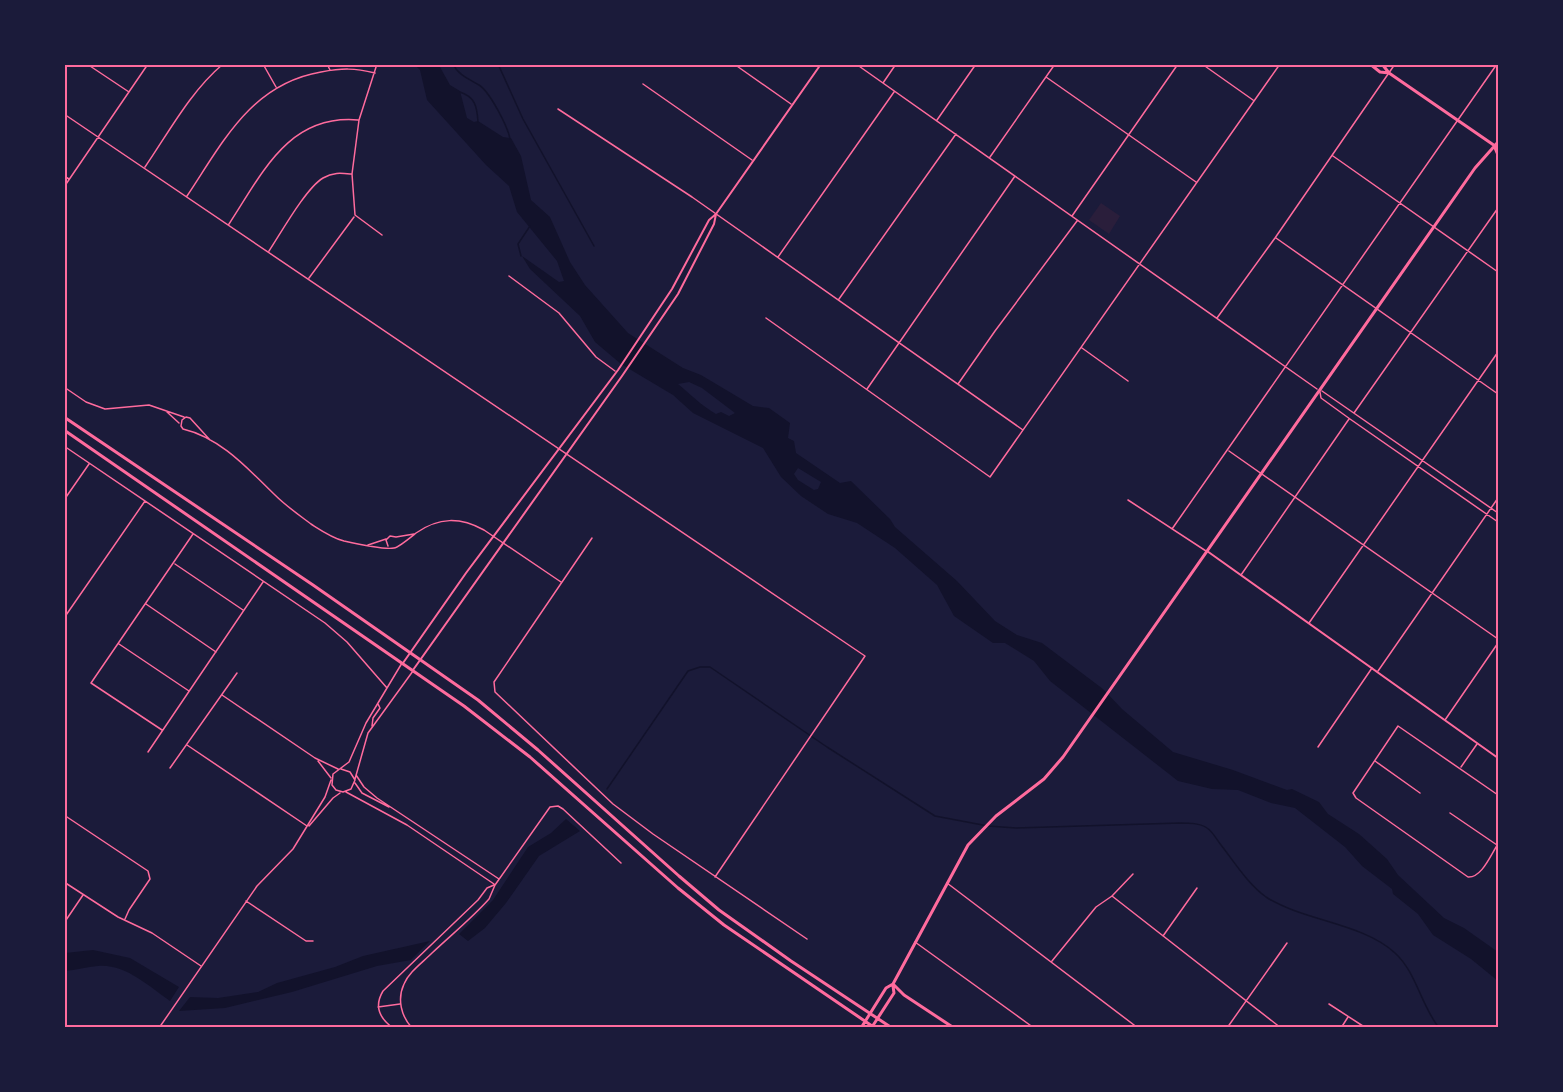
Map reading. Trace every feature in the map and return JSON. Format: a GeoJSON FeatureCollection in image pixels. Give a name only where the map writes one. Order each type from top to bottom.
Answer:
{"type":"FeatureCollection","features":[{"type":"Feature","properties":{"kind":"main road"},"geometry":{"type":"LineString","coordinates":[[1370,64],[1380,72],[1389,74]]}},
{"type":"Feature","properties":{"kind":"main road"},"geometry":{"type":"LineString","coordinates":[[1382,64],[1389,74],[1496,147],[1498,155]]}},
{"type":"Feature","properties":{"kind":"main road"},"geometry":{"type":"LineString","coordinates":[[861,1028],[886,988],[893,984],[962,853],[979,831],[1044,779],[1058,764],[1475,168],[1496,147],[1498,142]]}},
{"type":"Feature","properties":{"kind":"main road"},"geometry":{"type":"LineString","coordinates":[[64,417],[410,652],[506,722],[719,910],[773,949],[892,1027]]}},
{"type":"Feature","properties":{"kind":"main road"},"geometry":{"type":"LineString","coordinates":[[64,429],[413,670],[518,747],[678,888],[724,925],[874,1028],[894,993],[893,984]]}},
{"type":"Feature","properties":{"kind":"main road"},"geometry":{"type":"LineString","coordinates":[[893,984],[954,1028]]}},
{"type":"Feature","properties":{"kind":"street"},"geometry":{"type":"LineString","coordinates":[[87,64],[130,93]]}},
{"type":"Feature","properties":{"kind":"street"},"geometry":{"type":"LineString","coordinates":[[64,187],[148,64]]}},
{"type":"Feature","properties":{"kind":"street"},"geometry":{"type":"LineString","coordinates":[[144,168],[195,93],[223,64]]}},
{"type":"Feature","properties":{"kind":"street"},"geometry":{"type":"LineString","coordinates":[[263,64],[276,88]]}},
{"type":"Feature","properties":{"kind":"street"},"geometry":{"type":"LineString","coordinates":[[327,64],[330,70]]}},
{"type":"Feature","properties":{"kind":"street"},"geometry":{"type":"LineString","coordinates":[[308,279],[355,215],[352,174],[359,120],[377,64]]}},
{"type":"Feature","properties":{"kind":"street"},"geometry":{"type":"LineString","coordinates":[[734,64],[792,105]]}},
{"type":"Feature","properties":{"kind":"street"},"geometry":{"type":"LineString","coordinates":[[159,1028],[257,886],[287,857],[308,827],[335,772],[349,762],[360,736],[410,652],[588,406],[617,370],[672,289],[709,220],[716,214],[821,64]]}},
{"type":"Feature","properties":{"kind":"street"},"geometry":{"type":"LineString","coordinates":[[856,64],[1216,319],[1498,513]]}},
{"type":"Feature","properties":{"kind":"street"},"geometry":{"type":"LineString","coordinates":[[883,83],[896,64]]}},
{"type":"Feature","properties":{"kind":"street"},"geometry":{"type":"LineString","coordinates":[[937,120],[976,64]]}},
{"type":"Feature","properties":{"kind":"street"},"geometry":{"type":"LineString","coordinates":[[989,158],[1055,64]]}},
{"type":"Feature","properties":{"kind":"street"},"geometry":{"type":"LineString","coordinates":[[1072,217],[1178,64]]}},
{"type":"Feature","properties":{"kind":"street"},"geometry":{"type":"LineString","coordinates":[[1202,64],[1254,101]]}},
{"type":"Feature","properties":{"kind":"street"},"geometry":{"type":"LineString","coordinates":[[766,318],[990,477],[1280,64]]}},
{"type":"Feature","properties":{"kind":"street"},"geometry":{"type":"LineString","coordinates":[[1216,319],[1395,64]]}},
{"type":"Feature","properties":{"kind":"street"},"geometry":{"type":"LineString","coordinates":[[1172,529],[1497,64]]}},
{"type":"Feature","properties":{"kind":"street"},"geometry":{"type":"LineString","coordinates":[[187,196],[236,124],[259,99],[304,75],[353,68],[375,73]]}},
{"type":"Feature","properties":{"kind":"street"},"geometry":{"type":"LineString","coordinates":[[1046,77],[1197,183]]}},
{"type":"Feature","properties":{"kind":"street"},"geometry":{"type":"LineString","coordinates":[[643,84],[753,161]]}},
{"type":"Feature","properties":{"kind":"street"},"geometry":{"type":"LineString","coordinates":[[778,257],[895,92]]}},
{"type":"Feature","properties":{"kind":"street"},"geometry":{"type":"LineString","coordinates":[[558,109],[716,214],[1023,430]]}},
{"type":"Feature","properties":{"kind":"street"},"geometry":{"type":"LineString","coordinates":[[64,114],[866,656],[715,877]]}},
{"type":"Feature","properties":{"kind":"street"},"geometry":{"type":"LineString","coordinates":[[228,225],[271,160],[295,136],[313,125],[343,119],[359,120]]}},
{"type":"Feature","properties":{"kind":"street"},"geometry":{"type":"LineString","coordinates":[[838,300],[956,134]]}},
{"type":"Feature","properties":{"kind":"street"},"geometry":{"type":"LineString","coordinates":[[1332,156],[1498,272]]}},
{"type":"Feature","properties":{"kind":"street"},"geometry":{"type":"LineString","coordinates":[[268,252],[311,190],[322,178],[336,172],[352,174]]}},
{"type":"Feature","properties":{"kind":"street"},"geometry":{"type":"LineString","coordinates":[[64,176],[70,179]]}},
{"type":"Feature","properties":{"kind":"street"},"geometry":{"type":"LineString","coordinates":[[867,390],[1015,176]]}},
{"type":"Feature","properties":{"kind":"street"},"geometry":{"type":"LineString","coordinates":[[1354,412],[1498,208]]}},
{"type":"Feature","properties":{"kind":"street"},"geometry":{"type":"LineString","coordinates":[[308,827],[333,798],[351,789],[364,743],[372,727],[654,330],[678,294],[714,224],[716,214]]}},
{"type":"Feature","properties":{"kind":"street"},"geometry":{"type":"LineString","coordinates":[[355,215],[382,235]]}},
{"type":"Feature","properties":{"kind":"street"},"geometry":{"type":"LineString","coordinates":[[958,385],[1077,220]]}},
{"type":"Feature","properties":{"kind":"street"},"geometry":{"type":"LineString","coordinates":[[1275,238],[1498,394]]}},
{"type":"Feature","properties":{"kind":"street"},"geometry":{"type":"LineString","coordinates":[[508,276],[560,313],[596,357],[617,370]]}},
{"type":"Feature","properties":{"kind":"street"},"geometry":{"type":"LineString","coordinates":[[1081,348],[1128,381]]}},
{"type":"Feature","properties":{"kind":"street"},"geometry":{"type":"LineString","coordinates":[[1309,623],[1498,352]]}},
{"type":"Feature","properties":{"kind":"street"},"geometry":{"type":"LineString","coordinates":[[64,387],[86,402],[105,409],[115,410],[137,405],[159,407],[184,418],[190,418],[210,440]]}},
{"type":"Feature","properties":{"kind":"street"},"geometry":{"type":"LineString","coordinates":[[1319,391],[1322,398],[1350,419],[1498,522]]}},
{"type":"Feature","properties":{"kind":"street"},"geometry":{"type":"LineString","coordinates":[[167,411],[181,424],[183,429],[210,440],[247,466],[285,505],[324,532],[344,541],[389,548],[396,548],[398,544],[411,538],[415,533]]}},
{"type":"Feature","properties":{"kind":"street"},"geometry":{"type":"LineString","coordinates":[[181,424],[184,418]]}},
{"type":"Feature","properties":{"kind":"street"},"geometry":{"type":"LineString","coordinates":[[1241,575],[1350,419]]}},
{"type":"Feature","properties":{"kind":"street"},"geometry":{"type":"LineString","coordinates":[[189,430],[193,423]]}},
{"type":"Feature","properties":{"kind":"street"},"geometry":{"type":"LineString","coordinates":[[64,446],[337,633],[387,688]]}},
{"type":"Feature","properties":{"kind":"street"},"geometry":{"type":"LineString","coordinates":[[1227,450],[1498,639]]}},
{"type":"Feature","properties":{"kind":"street"},"geometry":{"type":"LineString","coordinates":[[64,500],[90,463]]}},
{"type":"Feature","properties":{"kind":"street"},"geometry":{"type":"LineString","coordinates":[[1378,671],[1498,498]]}},
{"type":"Feature","properties":{"kind":"street"},"geometry":{"type":"LineString","coordinates":[[1128,500],[1207,551],[1498,758]]}},
{"type":"Feature","properties":{"kind":"street"},"geometry":{"type":"LineString","coordinates":[[64,618],[146,501]]}},
{"type":"Feature","properties":{"kind":"street"},"geometry":{"type":"LineString","coordinates":[[367,545],[391,536],[415,533],[435,522],[451,519],[474,524],[562,582]]}},
{"type":"Feature","properties":{"kind":"street"},"geometry":{"type":"LineString","coordinates":[[162,730],[91,683],[193,533]]}},
{"type":"Feature","properties":{"kind":"street"},"geometry":{"type":"LineString","coordinates":[[396,537],[398,544]]}},
{"type":"Feature","properties":{"kind":"street"},"geometry":{"type":"LineString","coordinates":[[592,538],[494,682],[495,692],[614,804],[652,834],[807,939]]}},
{"type":"Feature","properties":{"kind":"street"},"geometry":{"type":"LineString","coordinates":[[387,539],[386,544],[389,548]]}},
{"type":"Feature","properties":{"kind":"street"},"geometry":{"type":"LineString","coordinates":[[174,564],[244,610]]}},
{"type":"Feature","properties":{"kind":"street"},"geometry":{"type":"LineString","coordinates":[[148,752],[264,581]]}},
{"type":"Feature","properties":{"kind":"street"},"geometry":{"type":"LineString","coordinates":[[146,603],[216,652]]}},
{"type":"Feature","properties":{"kind":"street"},"geometry":{"type":"LineString","coordinates":[[119,643],[189,691]]}},
{"type":"Feature","properties":{"kind":"street"},"geometry":{"type":"LineString","coordinates":[[1444,721],[1498,643]]}},
{"type":"Feature","properties":{"kind":"street"},"geometry":{"type":"LineString","coordinates":[[1318,747],[1372,668]]}},
{"type":"Feature","properties":{"kind":"street"},"geometry":{"type":"LineString","coordinates":[[170,768],[237,673]]}},
{"type":"Feature","properties":{"kind":"street"},"geometry":{"type":"LineString","coordinates":[[222,695],[315,758],[350,772],[360,791],[368,798],[395,810]]}},
{"type":"Feature","properties":{"kind":"street"},"geometry":{"type":"LineString","coordinates":[[372,727],[373,718],[380,708],[378,704]]}},
{"type":"Feature","properties":{"kind":"street"},"geometry":{"type":"LineString","coordinates":[[1450,813],[1498,845],[1478,874],[1472,878],[1356,798],[1354,790],[1398,726],[1498,795]]}},
{"type":"Feature","properties":{"kind":"street"},"geometry":{"type":"LineString","coordinates":[[1460,769],[1478,743]]}},
{"type":"Feature","properties":{"kind":"street"},"geometry":{"type":"LineString","coordinates":[[187,745],[308,827]]}},
{"type":"Feature","properties":{"kind":"street"},"geometry":{"type":"LineString","coordinates":[[315,758],[329,774],[334,788],[384,811],[495,885]]}},
{"type":"Feature","properties":{"kind":"street"},"geometry":{"type":"LineString","coordinates":[[1374,760],[1420,793]]}},
{"type":"Feature","properties":{"kind":"street"},"geometry":{"type":"LineString","coordinates":[[328,788],[329,774]]}},
{"type":"Feature","properties":{"kind":"street"},"geometry":{"type":"LineString","coordinates":[[356,775],[369,792],[499,879]]}},
{"type":"Feature","properties":{"kind":"street"},"geometry":{"type":"LineString","coordinates":[[412,1028],[403,1014],[401,1004],[405,982],[422,962],[485,903],[499,879],[553,806],[563,809],[621,863]]}},
{"type":"Feature","properties":{"kind":"street"},"geometry":{"type":"LineString","coordinates":[[64,815],[148,871],[150,879],[125,920]]}},
{"type":"Feature","properties":{"kind":"street"},"geometry":{"type":"LineString","coordinates":[[429,840],[432,834]]}},
{"type":"Feature","properties":{"kind":"street"},"geometry":{"type":"LineString","coordinates":[[1051,963],[1096,908],[1112,896],[1133,874]]}},
{"type":"Feature","properties":{"kind":"street"},"geometry":{"type":"LineString","coordinates":[[64,882],[125,920],[152,933],[201,966]]}},
{"type":"Feature","properties":{"kind":"street"},"geometry":{"type":"LineString","coordinates":[[946,883],[1138,1028]]}},
{"type":"Feature","properties":{"kind":"street"},"geometry":{"type":"LineString","coordinates":[[393,1028],[380,1016],[378,1001],[383,991],[478,900],[487,888],[495,885]]}},
{"type":"Feature","properties":{"kind":"street"},"geometry":{"type":"LineString","coordinates":[[1163,937],[1197,888]]}},
{"type":"Feature","properties":{"kind":"street"},"geometry":{"type":"LineString","coordinates":[[64,923],[83,895]]}},
{"type":"Feature","properties":{"kind":"street"},"geometry":{"type":"LineString","coordinates":[[1112,896],[1281,1028]]}},
{"type":"Feature","properties":{"kind":"street"},"geometry":{"type":"LineString","coordinates":[[246,901],[306,941],[313,941]]}},
{"type":"Feature","properties":{"kind":"street"},"geometry":{"type":"LineString","coordinates":[[915,942],[1034,1028]]}},
{"type":"Feature","properties":{"kind":"street"},"geometry":{"type":"LineString","coordinates":[[1227,1028],[1287,943]]}},
{"type":"Feature","properties":{"kind":"street"},"geometry":{"type":"LineString","coordinates":[[418,958],[422,962]]}},
{"type":"Feature","properties":{"kind":"street"},"geometry":{"type":"LineString","coordinates":[[378,1008],[401,1004]]}},
{"type":"Feature","properties":{"kind":"street"},"geometry":{"type":"LineString","coordinates":[[1329,1004],[1366,1028]]}},
{"type":"Feature","properties":{"kind":"street"},"geometry":{"type":"LineString","coordinates":[[1341,1028],[1348,1017]]}},
{"type":"Feature","properties":{"kind":"shaded area"},"geometry":{"type":"Polygon","coordinates":[[[415,65],[442,65],[440,67],[450,85],[460,91],[467,118],[474,122],[478,121],[503,137],[511,138],[521,156],[531,200],[550,217],[570,262],[585,285],[628,333],[683,368],[701,375],[753,406],[769,408],[790,423],[788,438],[794,441],[796,453],[840,483],[851,481],[890,519],[895,527],[957,581],[995,621],[1017,635],[1042,643],[1103,689],[1122,709],[1173,752],[1233,770],[1287,790],[1292,789],[1319,802],[1328,814],[1359,834],[1387,859],[1398,875],[1444,918],[1464,928],[1498,952],[1498,981],[1471,959],[1433,935],[1418,914],[1393,894],[1392,889],[1362,866],[1345,847],[1295,808],[1271,803],[1238,790],[1212,789],[1178,781],[1050,681],[1034,661],[1005,643],[993,643],[954,616],[937,585],[895,548],[857,523],[828,514],[801,496],[781,477],[763,448],[693,413],[673,395],[621,364],[595,342],[580,316],[530,269],[522,256],[559,282],[564,281],[557,261],[517,212],[509,186],[486,165],[427,100],[420,70],[415,65]],[[689,382],[678,384],[711,411],[729,416],[735,413],[702,388],[689,382]],[[798,468],[794,474],[798,480],[814,490],[818,489],[821,482],[798,468]]]}},
{"type":"Feature","properties":{"kind":"shaded area"},"geometry":{"type":"Polygon","coordinates":[[[1101,203],[1120,216],[1109,234],[1089,220],[1101,203]]]}},
{"type":"Feature","properties":{"kind":"shaded area"},"geometry":{"type":"Polygon","coordinates":[[[566,819],[580,831],[539,856],[506,903],[485,928],[468,941],[459,934],[493,900],[528,847],[551,833],[566,819]]]}},
{"type":"Feature","properties":{"kind":"shaded area"},"geometry":{"type":"Polygon","coordinates":[[[430,941],[411,960],[377,966],[292,992],[225,1008],[179,1011],[190,997],[218,998],[258,992],[277,983],[335,967],[363,956],[430,941]]]}},
{"type":"Feature","properties":{"kind":"shaded area"},"geometry":{"type":"Polygon","coordinates":[[[93,950],[130,958],[179,987],[170,1001],[136,977],[108,966],[65,971],[65,953],[93,950]]]}},
{"type":"Feature","properties":{"kind":"waterway"},"geometry":{"type":"LineString","coordinates":[[453,64],[461,74],[479,85],[488,95],[502,118],[510,139]]}},
{"type":"Feature","properties":{"kind":"waterway"},"geometry":{"type":"LineString","coordinates":[[498,64],[523,119],[594,246]]}},
{"type":"Feature","properties":{"kind":"waterway"},"geometry":{"type":"LineString","coordinates":[[460,92],[472,99],[477,111],[478,122]]}},
{"type":"Feature","properties":{"kind":"waterway"},"geometry":{"type":"LineString","coordinates":[[521,256],[518,244],[530,226]]}},
{"type":"Feature","properties":{"kind":"waterway"},"geometry":{"type":"LineString","coordinates":[[607,789],[688,671],[710,667],[827,747],[935,816],[988,826],[1016,828],[1180,823],[1204,826],[1213,834],[1248,880],[1266,897],[1297,912],[1367,935],[1395,953],[1408,970],[1439,1028]]}}]}
